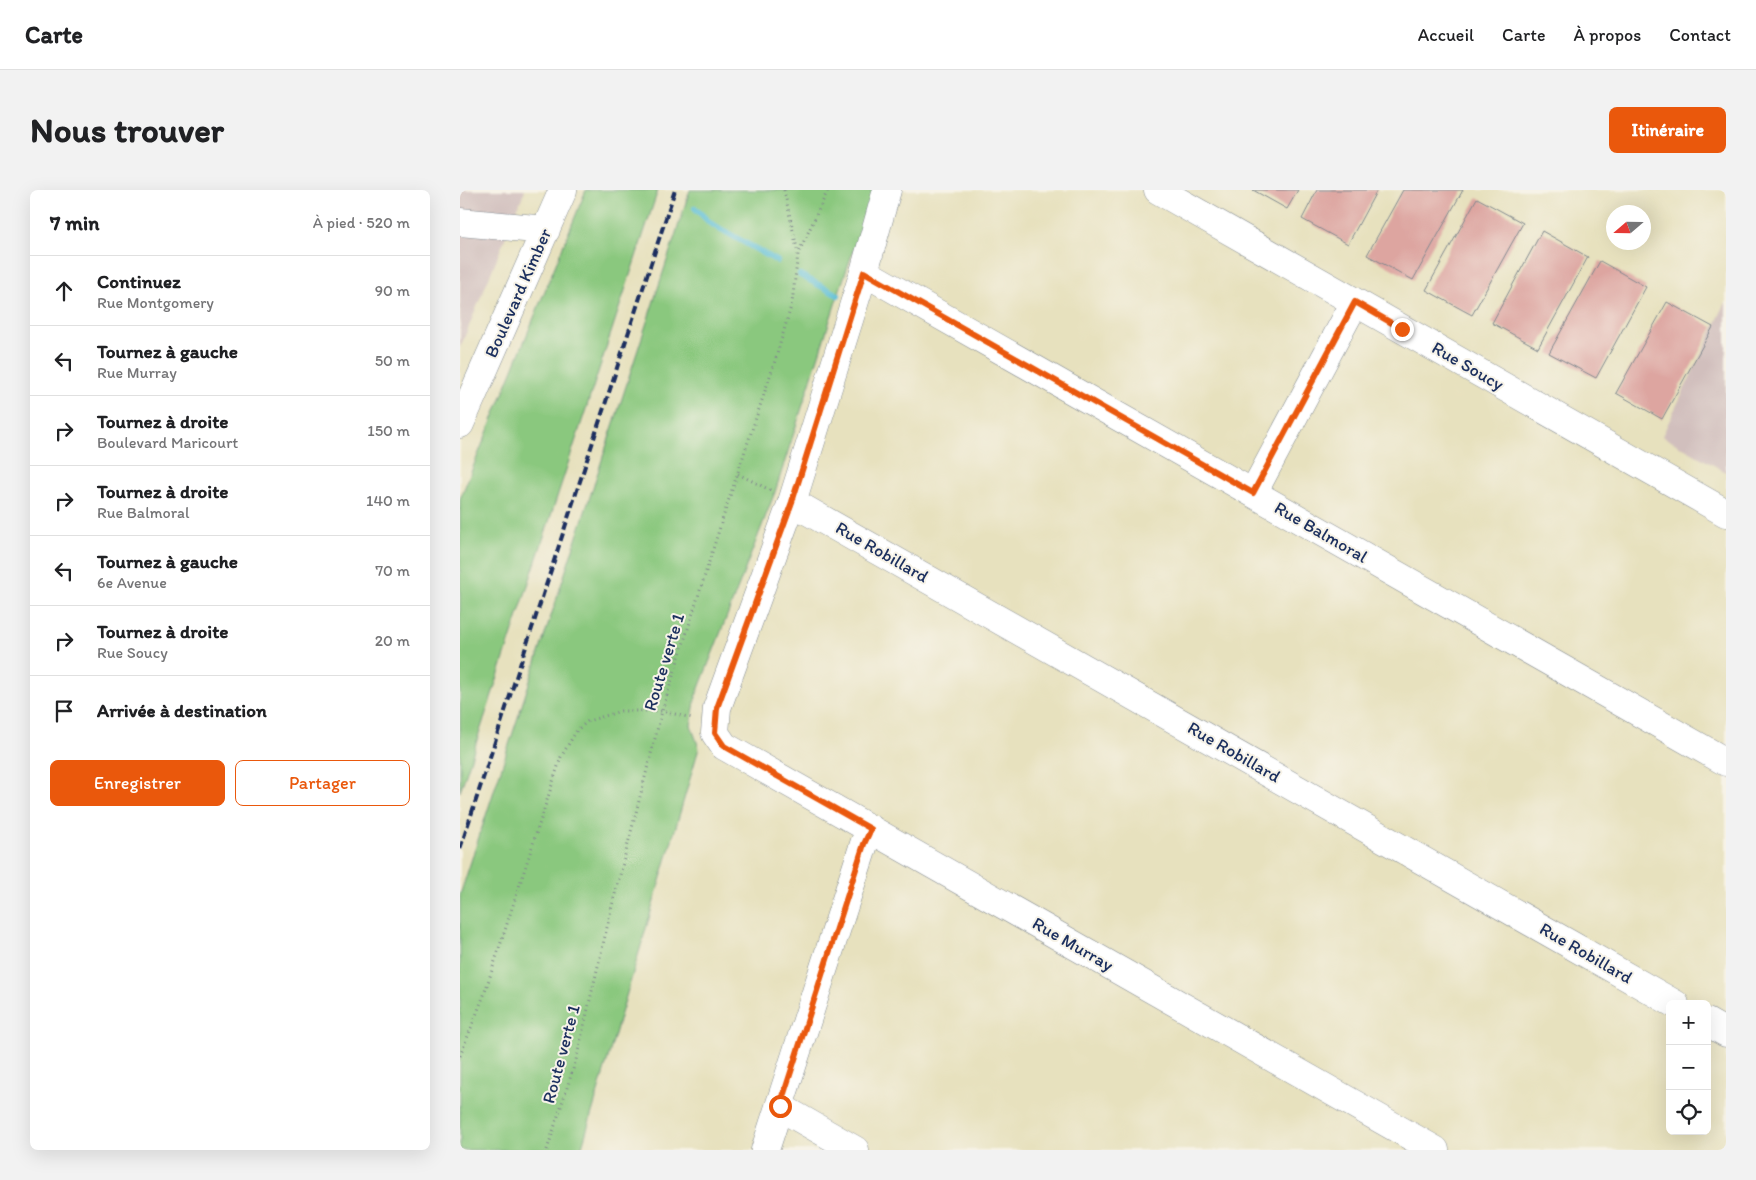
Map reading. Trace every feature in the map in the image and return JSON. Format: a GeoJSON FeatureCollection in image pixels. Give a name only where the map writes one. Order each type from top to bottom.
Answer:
{"type":"FeatureCollection","features":[{"type":"Feature","properties":{"kind":"street","name":"Boulevard Kimber"},"geometry":{"type":"LineString","coordinates":[[460,424],[563,190]]}},
{"type":"Feature","properties":{"kind":"street"},"geometry":{"type":"LineString","coordinates":[[792,502],[864,272],[887,190]]}},
{"type":"Feature","properties":{"kind":"street","name":"Rue Soucy"},"geometry":{"type":"LineString","coordinates":[[1158,190],[1726,513]]}},
{"type":"Feature","properties":{"kind":"street"},"geometry":{"type":"LineString","coordinates":[[460,222],[546,230]]}},
{"type":"Feature","properties":{"kind":"street","name":"Rue Balmoral"},"geometry":{"type":"LineString","coordinates":[[864,272],[1726,762]]}},
{"type":"Feature","properties":{"kind":"street"},"geometry":{"type":"LineString","coordinates":[[1253,493],[1355,302]]}},
{"type":"Feature","properties":{"kind":"street","name":"Rue Murray"},"geometry":{"type":"LineString","coordinates":[[792,502],[717,708],[715,733],[724,746],[1435,1150]]}},
{"type":"Feature","properties":{"kind":"street","name":"Rue Robillard"},"geometry":{"type":"LineString","coordinates":[[792,502],[1668,1000]]}},
{"type":"Feature","properties":{"kind":"street"},"geometry":{"type":"LineString","coordinates":[[765,1150],[864,844],[871,829]]}},
{"type":"Feature","properties":{"kind":"street"},"geometry":{"type":"LineString","coordinates":[[1711,1024],[1726,1033]]}},
{"type":"Feature","properties":{"kind":"street"},"geometry":{"type":"LineString","coordinates":[[780,1106],[855,1150]]}},
{"type":"Feature","properties":{"kind":"path"},"geometry":{"type":"LineString","coordinates":[[784,190],[798,254]]}},
{"type":"Feature","properties":{"kind":"path","name":"Route verte 1"},"geometry":{"type":"LineString","coordinates":[[547,1150],[576,1060],[612,906],[662,711],[775,361],[792,303],[798,254],[828,190]]}},
{"type":"Feature","properties":{"kind":"path"},"geometry":{"type":"LineString","coordinates":[[738,474],[792,502]]}},
{"type":"Feature","properties":{"kind":"path"},"geometry":{"type":"LineString","coordinates":[[460,1056],[484,995],[562,757],[577,730],[588,721],[621,711],[662,711]]}},
{"type":"Feature","properties":{"kind":"shaded area"},"geometry":{"type":"Polygon","coordinates":[[[460,190],[525,190],[460,348],[460,190]]]}},
{"type":"Feature","properties":{"kind":"shaded area"},"geometry":{"type":"Polygon","coordinates":[[[1726,302],[1726,472],[1662,436],[1726,302]]]}},
{"type":"Feature","properties":{"kind":"green space"},"geometry":{"type":"Polygon","coordinates":[[[586,190],[658,190],[460,792],[460,499],[586,190]]]}},
{"type":"Feature","properties":{"kind":"green space"},"geometry":{"type":"Polygon","coordinates":[[[690,190],[874,190],[838,295],[775,492],[696,696],[691,725],[699,748],[581,1150],[460,1150],[460,895],[690,190]]]}},
{"type":"Feature","properties":{"kind":"building"},"geometry":{"type":"Polygon","coordinates":[[[1253,190],[1298,190],[1287,209],[1253,190]]]}},
{"type":"Feature","properties":{"kind":"building"},"geometry":{"type":"Polygon","coordinates":[[[1317,190],[1377,190],[1348,244],[1302,219],[1317,190]]]}},
{"type":"Feature","properties":{"kind":"building"},"geometry":{"type":"Polygon","coordinates":[[[1403,190],[1463,190],[1413,280],[1367,255],[1403,190]]]}},
{"type":"Feature","properties":{"kind":"building"},"geometry":{"type":"Polygon","coordinates":[[[1477,198],[1523,223],[1472,315],[1426,290],[1477,198]]]}},
{"type":"Feature","properties":{"kind":"building"},"geometry":{"type":"Polygon","coordinates":[[[1542,231],[1588,257],[1538,348],[1492,323],[1542,231]]]}},
{"type":"Feature","properties":{"kind":"building"},"geometry":{"type":"Polygon","coordinates":[[[1600,261],[1646,287],[1596,378],[1549,353],[1600,261]]]}},
{"type":"Feature","properties":{"kind":"building"},"geometry":{"type":"Polygon","coordinates":[[[1667,302],[1713,327],[1662,419],[1616,393],[1667,302]]]}},
{"type":"Feature","properties":{"kind":"waterway"},"geometry":{"type":"LineString","coordinates":[[695,208],[710,223],[777,261]]}},
{"type":"Feature","properties":{"kind":"waterway"},"geometry":{"type":"LineString","coordinates":[[800,275],[838,295]]}},
{"type":"Feature","properties":{"kind":"railway"},"geometry":{"type":"LineString","coordinates":[[460,849],[675,190]]}},
{"type":"Feature","properties":{"kind":"route"},"geometry":{"type":"LineString","coordinates":[[780,1106],[864,844],[871,829],[724,746],[715,733],[717,708],[792,502],[864,272],[1253,493],[1355,302],[1402,329]]}}]}
